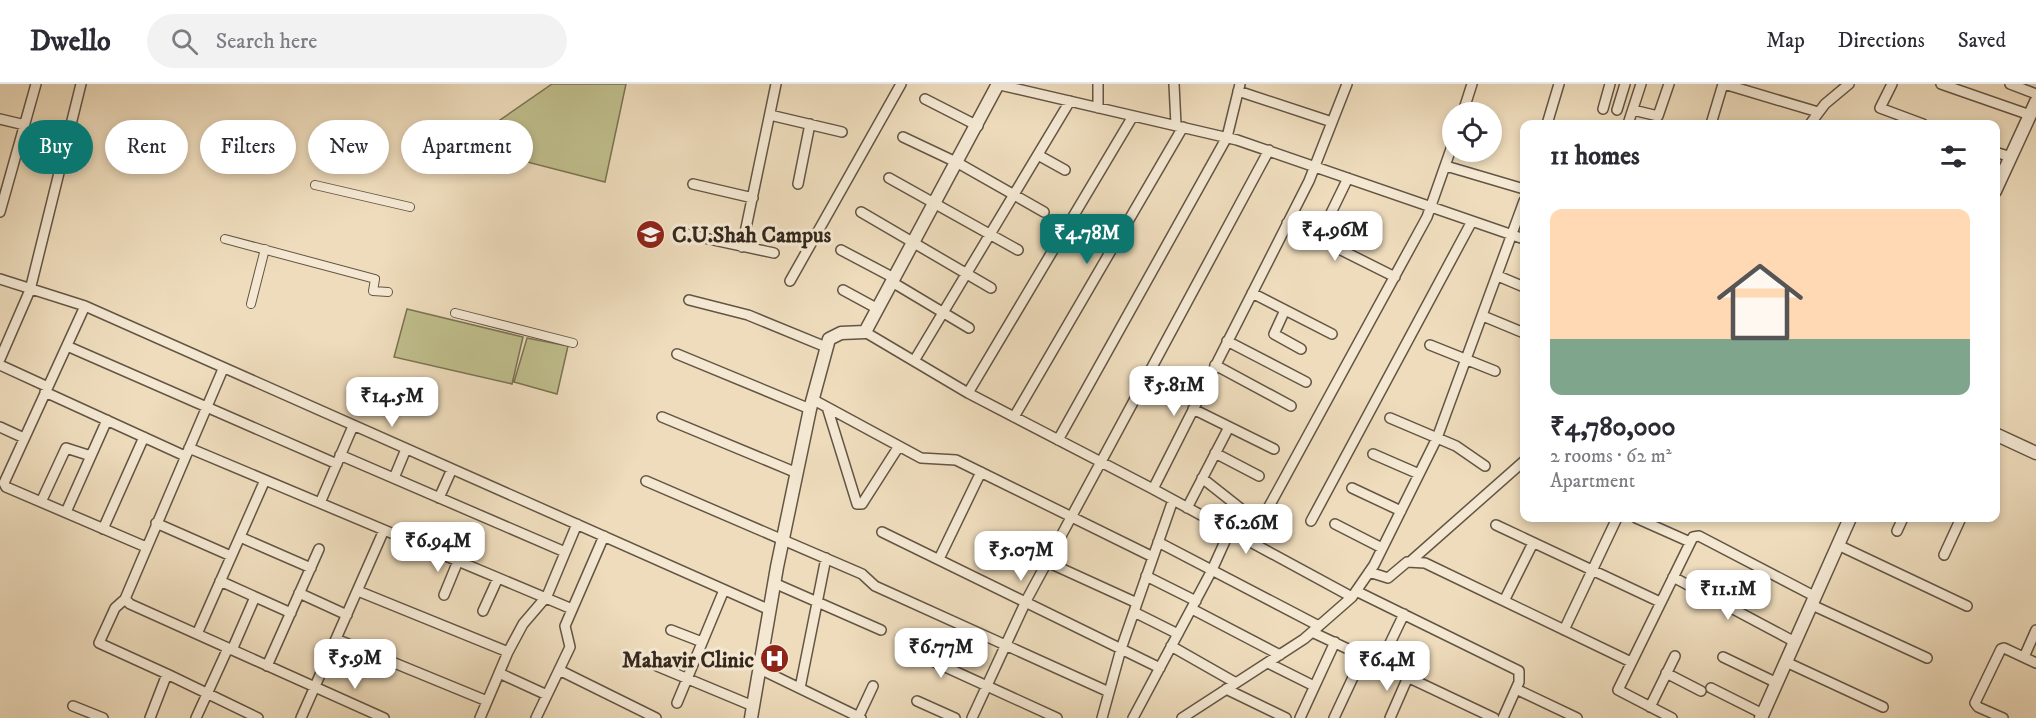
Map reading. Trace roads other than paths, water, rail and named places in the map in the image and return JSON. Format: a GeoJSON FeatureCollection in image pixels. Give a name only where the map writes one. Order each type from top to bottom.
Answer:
{"type":"FeatureCollection","features":[{"type":"Feature","properties":{"kind":"street"},"geometry":{"type":"LineString","coordinates":[[26,120],[36,84]]}},
{"type":"Feature","properties":{"kind":"street"},"geometry":{"type":"LineString","coordinates":[[72,120],[81,84]]}},
{"type":"Feature","properties":{"kind":"street"},"geometry":{"type":"LineString","coordinates":[[742,247],[776,84]]}},
{"type":"Feature","properties":{"kind":"street"},"geometry":{"type":"LineString","coordinates":[[790,281],[901,84]]}},
{"type":"Feature","properties":{"kind":"street"},"geometry":{"type":"LineString","coordinates":[[865,332],[999,84],[1227,137],[1315,166],[1471,223],[1520,238]]}},
{"type":"Feature","properties":{"kind":"street"},"geometry":{"type":"LineString","coordinates":[[1098,84],[1098,108]]}},
{"type":"Feature","properties":{"kind":"street"},"geometry":{"type":"LineString","coordinates":[[1014,417],[1179,126],[1174,84]]}},
{"type":"Feature","properties":{"kind":"street"},"geometry":{"type":"LineString","coordinates":[[1153,489],[1315,166],[1347,84]]}},
{"type":"Feature","properties":{"kind":"street"},"geometry":{"type":"LineString","coordinates":[[1466,102],[1472,84]]}},
{"type":"Feature","properties":{"kind":"street"},"geometry":{"type":"LineString","coordinates":[[1548,120],[1559,84]]}},
{"type":"Feature","properties":{"kind":"street"},"geometry":{"type":"LineString","coordinates":[[1603,109],[1610,84]]}},
{"type":"Feature","properties":{"kind":"street"},"geometry":{"type":"LineString","coordinates":[[1617,110],[1625,84]]}},
{"type":"Feature","properties":{"kind":"street"},"geometry":{"type":"LineString","coordinates":[[1629,120],[1641,84]]}},
{"type":"Feature","properties":{"kind":"street"},"geometry":{"type":"LineString","coordinates":[[1633,110],[1658,117],[1669,84]]}},
{"type":"Feature","properties":{"kind":"street"},"geometry":{"type":"LineString","coordinates":[[1712,120],[1724,84],[1818,112]]}},
{"type":"Feature","properties":{"kind":"street"},"geometry":{"type":"LineString","coordinates":[[1813,120],[1818,112],[1849,84]]}},
{"type":"Feature","properties":{"kind":"street"},"geometry":{"type":"LineString","coordinates":[[1892,84],[1880,108],[1912,120]]}},
{"type":"Feature","properties":{"kind":"street"},"geometry":{"type":"LineString","coordinates":[[1941,84],[2030,115]]}},
{"type":"Feature","properties":{"kind":"street"},"geometry":{"type":"LineString","coordinates":[[2010,84],[2036,94]]}},
{"type":"Feature","properties":{"kind":"street"},"geometry":{"type":"LineString","coordinates":[[1058,440],[1227,137],[1239,88],[1332,122]]}},
{"type":"Feature","properties":{"kind":"street"},"geometry":{"type":"LineString","coordinates":[[925,99],[978,126]]}},
{"type":"Feature","properties":{"kind":"street"},"geometry":{"type":"LineString","coordinates":[[914,361],[1070,101]]}},
{"type":"Feature","properties":{"kind":"street"},"geometry":{"type":"LineString","coordinates":[[2000,180],[2036,102]]}},
{"type":"Feature","properties":{"kind":"street"},"geometry":{"type":"LineString","coordinates":[[770,115],[842,132]]}},
{"type":"Feature","properties":{"kind":"street"},"geometry":{"type":"LineString","coordinates":[[968,393],[1133,116]]}},
{"type":"Feature","properties":{"kind":"street"},"geometry":{"type":"LineString","coordinates":[[0,119],[18,126]]}},
{"type":"Feature","properties":{"kind":"street"},"geometry":{"type":"LineString","coordinates":[[798,184],[810,124]]}},
{"type":"Feature","properties":{"kind":"street"},"geometry":{"type":"LineString","coordinates":[[903,137],[958,163],[1044,212]]}},
{"type":"Feature","properties":{"kind":"street"},"geometry":{"type":"LineString","coordinates":[[0,212],[18,150]]}},
{"type":"Feature","properties":{"kind":"street"},"geometry":{"type":"LineString","coordinates":[[972,718],[1026,601],[1269,150]]}},
{"type":"Feature","properties":{"kind":"street"},"geometry":{"type":"LineString","coordinates":[[1038,154],[1065,170]]}},
{"type":"Feature","properties":{"kind":"street"},"geometry":{"type":"LineString","coordinates":[[2000,154],[2011,157]]}},
{"type":"Feature","properties":{"kind":"street"},"geometry":{"type":"LineString","coordinates":[[1260,523],[1432,209],[1447,162]]}},
{"type":"Feature","properties":{"kind":"street"},"geometry":{"type":"LineString","coordinates":[[1446,166],[1520,188]]}},
{"type":"Feature","properties":{"kind":"street"},"geometry":{"type":"LineString","coordinates":[[0,359],[30,290],[59,174]]}},
{"type":"Feature","properties":{"kind":"street"},"geometry":{"type":"LineString","coordinates":[[889,178],[936,202],[1018,250]]}},
{"type":"Feature","properties":{"kind":"street"},"geometry":{"type":"LineString","coordinates":[[1330,215],[1348,178]]}},
{"type":"Feature","properties":{"kind":"street"},"geometry":{"type":"LineString","coordinates":[[693,184],[753,198]]}},
{"type":"Feature","properties":{"kind":"street"},"geometry":{"type":"LineString","coordinates":[[315,185],[410,207]]}},
{"type":"Feature","properties":{"kind":"street"},"geometry":{"type":"LineString","coordinates":[[861,212],[915,241],[991,288]]}},
{"type":"Feature","properties":{"kind":"street"},"geometry":{"type":"LineString","coordinates":[[1182,718],[1316,629],[1354,594],[1369,572],[1437,438],[1520,214]]}},
{"type":"Feature","properties":{"kind":"street"},"geometry":{"type":"LineString","coordinates":[[1287,223],[1395,277]]}},
{"type":"Feature","properties":{"kind":"street"},"geometry":{"type":"LineString","coordinates":[[1311,521],[1471,223]]}},
{"type":"Feature","properties":{"kind":"street"},"geometry":{"type":"LineString","coordinates":[[681,234],[774,253]]}},
{"type":"Feature","properties":{"kind":"street"},"geometry":{"type":"LineString","coordinates":[[225,239],[375,279],[373,291],[388,292]]}},
{"type":"Feature","properties":{"kind":"street"},"geometry":{"type":"LineString","coordinates":[[251,304],[265,249]]}},
{"type":"Feature","properties":{"kind":"street"},"geometry":{"type":"LineString","coordinates":[[841,250],[969,328]]}},
{"type":"Feature","properties":{"kind":"street"},"geometry":{"type":"LineString","coordinates":[[1498,276],[1520,285]]}},
{"type":"Feature","properties":{"kind":"street"},"geometry":{"type":"LineString","coordinates":[[0,279],[85,306],[770,610]]}},
{"type":"Feature","properties":{"kind":"street"},"geometry":{"type":"LineString","coordinates":[[843,290],[878,309]]}},
{"type":"Feature","properties":{"kind":"street"},"geometry":{"type":"LineString","coordinates":[[1252,293],[1332,334]]}},
{"type":"Feature","properties":{"kind":"street"},"geometry":{"type":"LineString","coordinates":[[689,300],[748,315],[826,347]]}},
{"type":"Feature","properties":{"kind":"street"},"geometry":{"type":"LineString","coordinates":[[85,306],[2,480],[6,486],[146,547]]}},
{"type":"Feature","properties":{"kind":"street"},"geometry":{"type":"LineString","coordinates":[[1285,310],[1274,334],[1301,349]]}},
{"type":"Feature","properties":{"kind":"street"},"geometry":{"type":"LineString","coordinates":[[455,314],[573,344]]}},
{"type":"Feature","properties":{"kind":"street"},"geometry":{"type":"LineString","coordinates":[[1483,316],[1520,331]]}},
{"type":"Feature","properties":{"kind":"street"},"geometry":{"type":"LineString","coordinates":[[657,666],[687,678],[753,714],[774,583],[811,404],[826,347],[833,335],[865,332],[968,393],[1153,489],[1230,532],[1354,594],[1404,614],[1516,669],[1521,674],[1503,718]]}},
{"type":"Feature","properties":{"kind":"street"},"geometry":{"type":"LineString","coordinates":[[1227,341],[1306,382]]}},
{"type":"Feature","properties":{"kind":"street"},"geometry":{"type":"LineString","coordinates":[[1430,345],[1495,371]]}},
{"type":"Feature","properties":{"kind":"street"},"geometry":{"type":"LineString","coordinates":[[67,346],[207,407],[339,460],[394,478],[565,552]]}},
{"type":"Feature","properties":{"kind":"street"},"geometry":{"type":"LineString","coordinates":[[676,354],[811,404],[827,407],[921,458],[952,458],[1153,557]]}},
{"type":"Feature","properties":{"kind":"street"},"geometry":{"type":"LineString","coordinates":[[0,365],[144,437],[265,480],[573,609]]}},
{"type":"Feature","properties":{"kind":"street"},"geometry":{"type":"LineString","coordinates":[[1215,365],[1291,406]]}},
{"type":"Feature","properties":{"kind":"street"},"geometry":{"type":"LineString","coordinates":[[223,369],[124,599],[115,608],[99,638],[100,645],[258,718]]}},
{"type":"Feature","properties":{"kind":"street"},"geometry":{"type":"LineString","coordinates":[[827,407],[857,504],[862,504],[898,446]]}},
{"type":"Feature","properties":{"kind":"street"},"geometry":{"type":"LineString","coordinates":[[1193,409],[1274,449]]}},
{"type":"Feature","properties":{"kind":"street"},"geometry":{"type":"LineString","coordinates":[[662,417],[797,473]]}},
{"type":"Feature","properties":{"kind":"street"},"geometry":{"type":"LineString","coordinates":[[1390,418],[1456,446],[1485,466]]}},
{"type":"Feature","properties":{"kind":"street"},"geometry":{"type":"LineString","coordinates":[[66,512],[107,420]]}},
{"type":"Feature","properties":{"kind":"street"},"geometry":{"type":"LineString","coordinates":[[320,503],[353,426]]}},
{"type":"Feature","properties":{"kind":"street"},"geometry":{"type":"LineString","coordinates":[[0,427],[24,438]]}},
{"type":"Feature","properties":{"kind":"street"},"geometry":{"type":"LineString","coordinates":[[1187,508],[1229,427]]}},
{"type":"Feature","properties":{"kind":"street"},"geometry":{"type":"LineString","coordinates":[[104,529],[144,437]]}},
{"type":"Feature","properties":{"kind":"street"},"geometry":{"type":"LineString","coordinates":[[2000,439],[2036,453]]}},
{"type":"Feature","properties":{"kind":"street"},"geometry":{"type":"LineString","coordinates":[[41,502],[66,448],[91,456]]}},
{"type":"Feature","properties":{"kind":"street"},"geometry":{"type":"LineString","coordinates":[[394,478],[406,449]]}},
{"type":"Feature","properties":{"kind":"street"},"geometry":{"type":"LineString","coordinates":[[1215,453],[1259,476]]}},
{"type":"Feature","properties":{"kind":"street"},"geometry":{"type":"LineString","coordinates":[[1373,454],[1419,474]]}},
{"type":"Feature","properties":{"kind":"street"},"geometry":{"type":"LineString","coordinates":[[1369,572],[1388,578],[1412,560],[1520,465]]}},
{"type":"Feature","properties":{"kind":"street"},"geometry":{"type":"LineString","coordinates":[[439,498],[452,469]]}},
{"type":"Feature","properties":{"kind":"street"},"geometry":{"type":"LineString","coordinates":[[939,559],[981,472]]}},
{"type":"Feature","properties":{"kind":"street"},"geometry":{"type":"LineString","coordinates":[[1133,718],[1212,570],[1230,532],[1239,506],[1202,478]]}},
{"type":"Feature","properties":{"kind":"street"},"geometry":{"type":"LineString","coordinates":[[197,634],[265,480]]}},
{"type":"Feature","properties":{"kind":"street"},"geometry":{"type":"LineString","coordinates":[[646,481],[862,573],[875,586],[1109,692]]}},
{"type":"Feature","properties":{"kind":"street"},"geometry":{"type":"LineString","coordinates":[[1352,489],[1401,511]]}},
{"type":"Feature","properties":{"kind":"street"},"geometry":{"type":"LineString","coordinates":[[1101,718],[1121,649],[1173,500]]}},
{"type":"Feature","properties":{"kind":"street"},"geometry":{"type":"LineString","coordinates":[[1564,630],[1615,522]]}},
{"type":"Feature","properties":{"kind":"street"},"geometry":{"type":"LineString","coordinates":[[1645,522],[1690,542]]}},
{"type":"Feature","properties":{"kind":"street"},"geometry":{"type":"LineString","coordinates":[[1666,673],[1762,716],[1848,522]]}},
{"type":"Feature","properties":{"kind":"street"},"geometry":{"type":"LineString","coordinates":[[1897,531],[1901,522]]}},
{"type":"Feature","properties":{"kind":"street"},"geometry":{"type":"LineString","coordinates":[[1944,555],[1959,522]]}},
{"type":"Feature","properties":{"kind":"street"},"geometry":{"type":"LineString","coordinates":[[156,523],[231,556]]}},
{"type":"Feature","properties":{"kind":"street"},"geometry":{"type":"LineString","coordinates":[[480,718],[508,652],[532,611],[546,597],[577,524]]}},
{"type":"Feature","properties":{"kind":"street"},"geometry":{"type":"LineString","coordinates":[[1335,524],[1382,548]]}},
{"type":"Feature","properties":{"kind":"street"},"geometry":{"type":"LineString","coordinates":[[1496,525],[1660,602]]}},
{"type":"Feature","properties":{"kind":"street"},"geometry":{"type":"LineString","coordinates":[[301,718],[384,530]]}},
{"type":"Feature","properties":{"kind":"street"},"geometry":{"type":"LineString","coordinates":[[882,532],[1160,668]]}},
{"type":"Feature","properties":{"kind":"street"},"geometry":{"type":"LineString","coordinates":[[536,718],[570,647],[565,626],[604,536]]}},
{"type":"Feature","properties":{"kind":"street"},"geometry":{"type":"LineString","coordinates":[[1672,718],[1618,691],[1694,537],[1699,536],[1814,601],[1927,658]]}},
{"type":"Feature","properties":{"kind":"street"},"geometry":{"type":"LineString","coordinates":[[240,537],[311,568]]}},
{"type":"Feature","properties":{"kind":"street"},"geometry":{"type":"LineString","coordinates":[[1158,542],[1212,570],[1335,642],[1494,718]]}},
{"type":"Feature","properties":{"kind":"street"},"geometry":{"type":"LineString","coordinates":[[1504,601],[1533,543]]}},
{"type":"Feature","properties":{"kind":"street"},"geometry":{"type":"LineString","coordinates":[[1838,545],[1967,606]]}},
{"type":"Feature","properties":{"kind":"street"},"geometry":{"type":"LineString","coordinates":[[267,666],[319,549]]}},
{"type":"Feature","properties":{"kind":"street"},"geometry":{"type":"LineString","coordinates":[[800,688],[826,558]]}},
{"type":"Feature","properties":{"kind":"street"},"geometry":{"type":"LineString","coordinates":[[1412,560],[1425,563],[1631,662]]}},
{"type":"Feature","properties":{"kind":"street"},"geometry":{"type":"LineString","coordinates":[[444,595],[458,561]]}},
{"type":"Feature","properties":{"kind":"street"},"geometry":{"type":"LineString","coordinates":[[1047,562],[1135,608],[1178,634]]}},
{"type":"Feature","properties":{"kind":"street"},"geometry":{"type":"LineString","coordinates":[[1146,576],[1280,655]]}},
{"type":"Feature","properties":{"kind":"street"},"geometry":{"type":"LineString","coordinates":[[1673,577],[1795,642]]}},
{"type":"Feature","properties":{"kind":"street"},"geometry":{"type":"LineString","coordinates":[[483,611],[498,578]]}},
{"type":"Feature","properties":{"kind":"street"},"geometry":{"type":"LineString","coordinates":[[220,581],[291,613]]}},
{"type":"Feature","properties":{"kind":"street"},"geometry":{"type":"LineString","coordinates":[[774,583],[881,630]]}},
{"type":"Feature","properties":{"kind":"street"},"geometry":{"type":"LineString","coordinates":[[677,703],[724,590]]}},
{"type":"Feature","properties":{"kind":"street"},"geometry":{"type":"LineString","coordinates":[[358,591],[508,652]]}},
{"type":"Feature","properties":{"kind":"street"},"geometry":{"type":"LineString","coordinates":[[299,593],[347,615]]}},
{"type":"Feature","properties":{"kind":"street"},"geometry":{"type":"LineString","coordinates":[[195,718],[255,597]]}},
{"type":"Feature","properties":{"kind":"street"},"geometry":{"type":"LineString","coordinates":[[124,599],[384,718]]}},
{"type":"Feature","properties":{"kind":"street"},"geometry":{"type":"LineString","coordinates":[[1380,664],[1404,614]]}},
{"type":"Feature","properties":{"kind":"street"},"geometry":{"type":"LineString","coordinates":[[671,630],[702,642]]}},
{"type":"Feature","properties":{"kind":"street"},"geometry":{"type":"LineString","coordinates":[[2024,657],[2036,630]]}},
{"type":"Feature","properties":{"kind":"street"},"geometry":{"type":"LineString","coordinates":[[336,639],[487,701]]}},
{"type":"Feature","properties":{"kind":"street"},"geometry":{"type":"LineString","coordinates":[[1300,718],[1335,642]]}},
{"type":"Feature","properties":{"kind":"street"},"geometry":{"type":"LineString","coordinates":[[1171,646],[1236,683]]}},
{"type":"Feature","properties":{"kind":"street"},"geometry":{"type":"LineString","coordinates":[[906,649],[1057,718]]}},
{"type":"Feature","properties":{"kind":"street"},"geometry":{"type":"LineString","coordinates":[[2002,718],[1978,707],[1975,703],[2001,649],[2036,663]]}},
{"type":"Feature","properties":{"kind":"street"},"geometry":{"type":"LineString","coordinates":[[1334,718],[1363,656]]}},
{"type":"Feature","properties":{"kind":"street"},"geometry":{"type":"LineString","coordinates":[[1650,707],[1675,656]]}},
{"type":"Feature","properties":{"kind":"street"},"geometry":{"type":"LineString","coordinates":[[1723,657],[1777,683]]}},
{"type":"Feature","properties":{"kind":"street"},"geometry":{"type":"LineString","coordinates":[[1786,662],[1883,707]]}},
{"type":"Feature","properties":{"kind":"street"},"geometry":{"type":"LineString","coordinates":[[1268,663],[1314,686]]}},
{"type":"Feature","properties":{"kind":"street"},"geometry":{"type":"LineString","coordinates":[[760,669],[860,718],[873,686]]}},
{"type":"Feature","properties":{"kind":"street"},"geometry":{"type":"LineString","coordinates":[[559,670],[656,718]]}},
{"type":"Feature","properties":{"kind":"street"},"geometry":{"type":"LineString","coordinates":[[499,673],[547,695]]}},
{"type":"Feature","properties":{"kind":"street"},"geometry":{"type":"LineString","coordinates":[[150,718],[167,674]]}},
{"type":"Feature","properties":{"kind":"street"},"geometry":{"type":"LineString","coordinates":[[1390,718],[1408,677]]}},
{"type":"Feature","properties":{"kind":"street"},"geometry":{"type":"LineString","coordinates":[[1226,689],[1286,718]]}},
{"type":"Feature","properties":{"kind":"street"},"geometry":{"type":"LineString","coordinates":[[1516,689],[1577,718]]}},
{"type":"Feature","properties":{"kind":"street"},"geometry":{"type":"LineString","coordinates":[[917,701],[954,718]]}},
{"type":"Feature","properties":{"kind":"street"},"geometry":{"type":"LineString","coordinates":[[73,706],[92,716],[103,718]]}},
{"type":"Feature","properties":{"kind":"street"},"geometry":{"type":"LineString","coordinates":[[1551,718],[1556,708]]}},
{"type":"Feature","properties":{"kind":"place","name":"C.U.Shah Campus"},"geometry":{"type":"Point","coordinates":[651,234]}},
{"type":"Feature","properties":{"kind":"place","name":"Mahavir Clinic"},"geometry":{"type":"Point","coordinates":[775,659]}}]}
